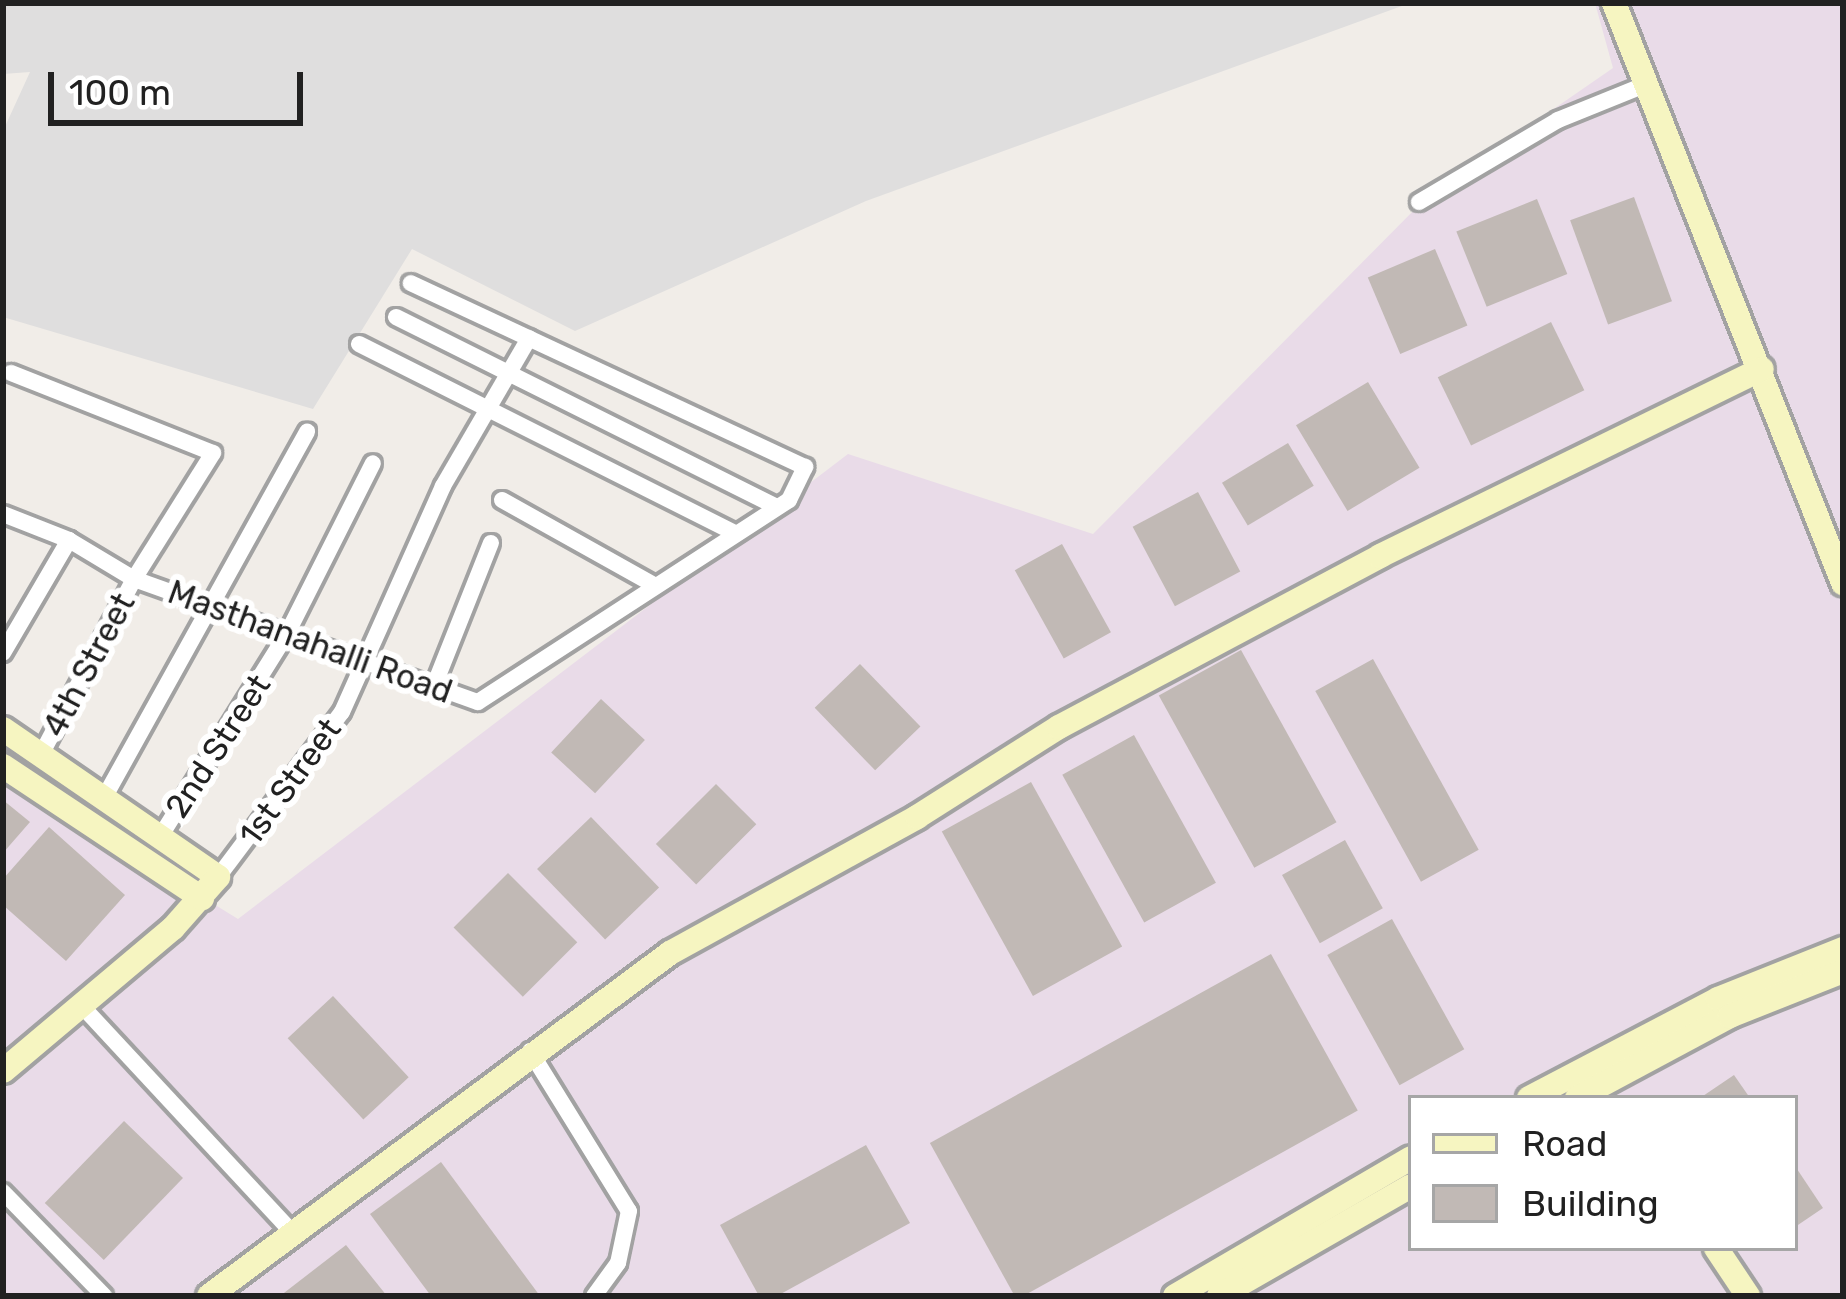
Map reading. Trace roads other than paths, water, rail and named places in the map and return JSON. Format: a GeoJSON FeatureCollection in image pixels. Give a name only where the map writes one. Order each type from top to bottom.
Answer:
{"type":"FeatureCollection","features":[{"type":"Feature","properties":{"kind":"street"},"geometry":{"type":"LineString","coordinates":[[1614,3],[1843,583]]}},
{"type":"Feature","properties":{"kind":"street"},"geometry":{"type":"LineString","coordinates":[[1419,202],[1558,120],[1647,84]]}},
{"type":"Feature","properties":{"kind":"street"},"geometry":{"type":"LineString","coordinates":[[396,317],[783,504],[805,467],[411,283]]}},
{"type":"Feature","properties":{"kind":"street","name":"1st Street"},"geometry":{"type":"LineString","coordinates":[[218,878],[343,712],[443,485],[530,338]]}},
{"type":"Feature","properties":{"kind":"street"},"geometry":{"type":"LineString","coordinates":[[358,344],[736,534]]}},
{"type":"Feature","properties":{"kind":"street"},"geometry":{"type":"LineString","coordinates":[[209,1296],[530,1051],[670,953],[1060,727],[1380,556],[1762,369]]}},
{"type":"Feature","properties":{"kind":"street","name":"4th Street"},"geometry":{"type":"LineString","coordinates":[[11,373],[213,453],[134,579],[41,755]]}},
{"type":"Feature","properties":{"kind":"street"},"geometry":{"type":"LineString","coordinates":[[104,798],[307,432]]}},
{"type":"Feature","properties":{"kind":"street","name":"2nd Street"},"geometry":{"type":"LineString","coordinates":[[160,837],[287,634],[373,463]]}},
{"type":"Feature","properties":{"kind":"street"},"geometry":{"type":"LineString","coordinates":[[502,500],[656,586]]}},
{"type":"Feature","properties":{"kind":"street","name":"Masthanahalli Road"},"geometry":{"type":"LineString","coordinates":[[3,514],[69,540],[134,579],[478,702],[783,504]]}},
{"type":"Feature","properties":{"kind":"street"},"geometry":{"type":"LineString","coordinates":[[3,653],[69,540]]}},
{"type":"Feature","properties":{"kind":"street"},"geometry":{"type":"LineString","coordinates":[[434,686],[491,544]]}},
{"type":"Feature","properties":{"kind":"street"},"geometry":{"type":"LineString","coordinates":[[3,729],[218,878],[202,898],[3,1071]]}},
{"type":"Feature","properties":{"kind":"street"},"geometry":{"type":"LineString","coordinates":[[3,766],[202,898]]}},
{"type":"Feature","properties":{"kind":"street"},"geometry":{"type":"LineString","coordinates":[[1606,1081],[1718,999],[1843,950]]}},
{"type":"Feature","properties":{"kind":"street"},"geometry":{"type":"LineString","coordinates":[[1543,1095],[1606,1081],[1730,1016],[1843,971]]}},
{"type":"Feature","properties":{"kind":"street"},"geometry":{"type":"LineString","coordinates":[[81,1005],[290,1230]]}},
{"type":"Feature","properties":{"kind":"street"},"geometry":{"type":"LineString","coordinates":[[530,1051],[629,1211],[618,1263],[594,1296]]}},
{"type":"Feature","properties":{"kind":"street"},"geometry":{"type":"LineString","coordinates":[[1174,1296],[1408,1160]]}},
{"type":"Feature","properties":{"kind":"street"},"geometry":{"type":"LineString","coordinates":[[1220,1296],[1408,1188]]}},
{"type":"Feature","properties":{"kind":"street"},"geometry":{"type":"LineString","coordinates":[[3,1192],[104,1296]]}},
{"type":"Feature","properties":{"kind":"street"},"geometry":{"type":"LineString","coordinates":[[1719,1251],[1748,1296]]}}]}
